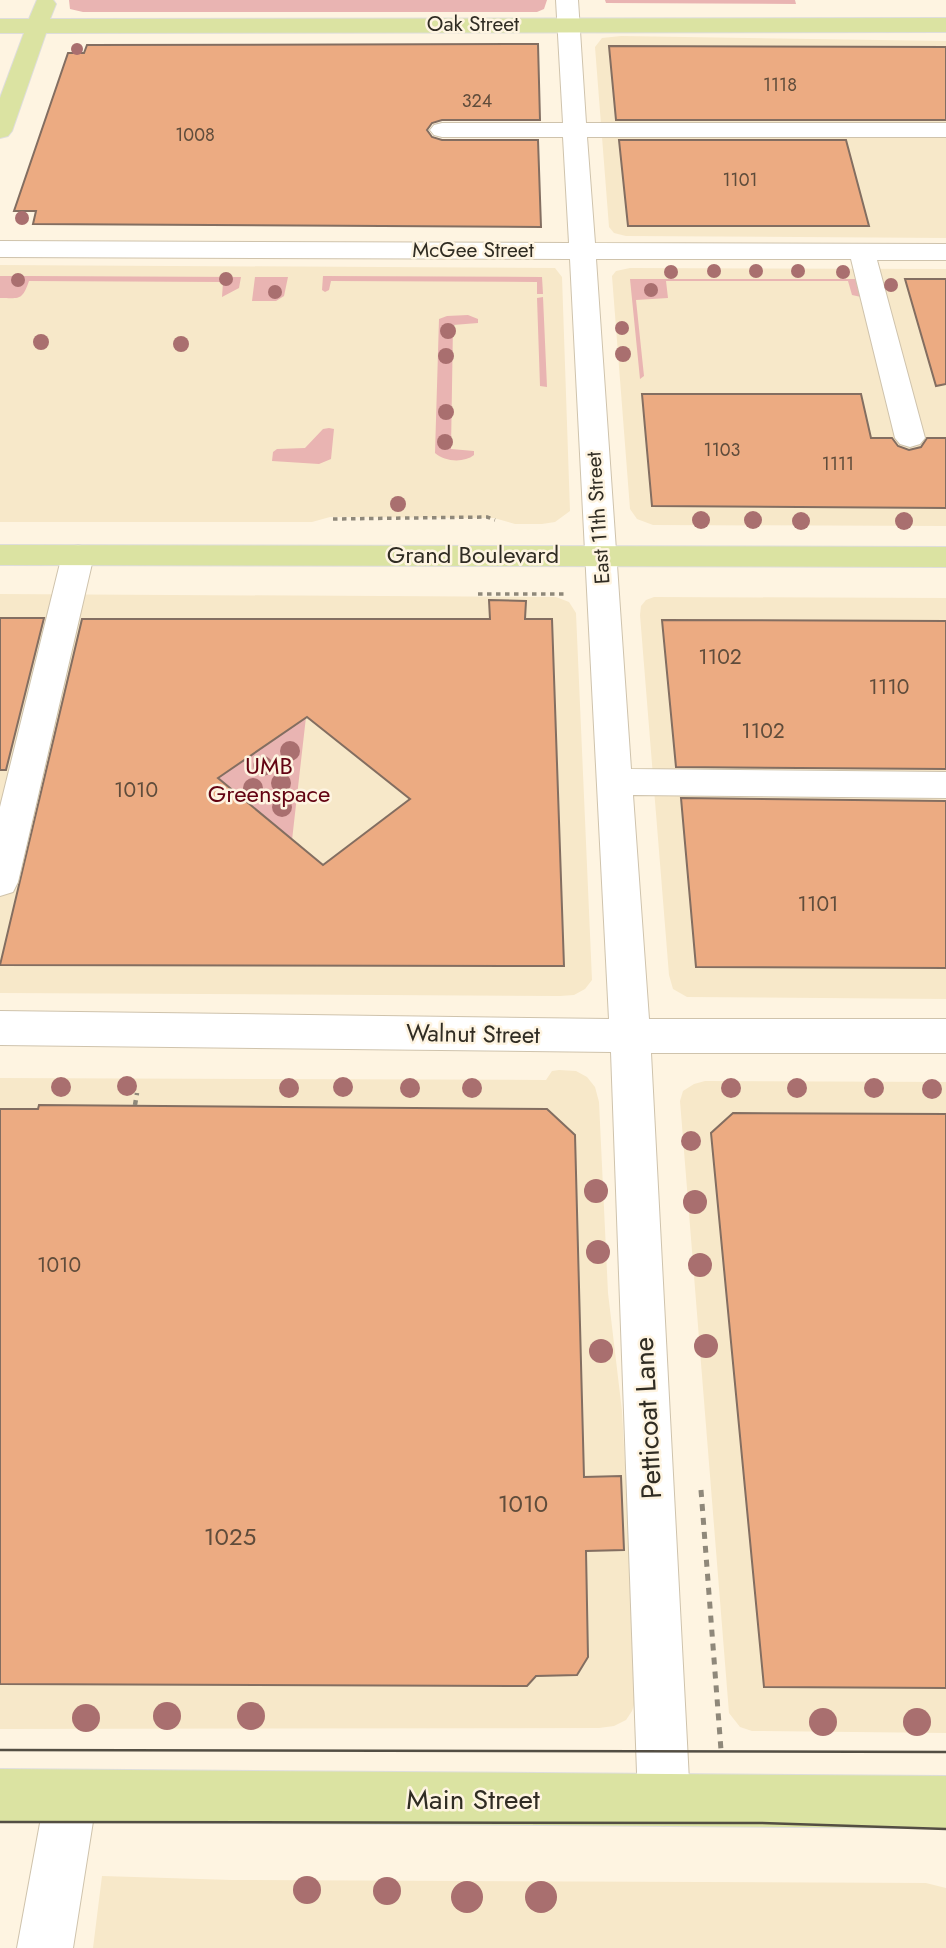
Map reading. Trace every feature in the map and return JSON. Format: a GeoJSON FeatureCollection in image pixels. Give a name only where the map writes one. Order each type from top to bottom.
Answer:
{"type":"FeatureCollection","features":[{"type":"Feature","properties":{"kind":"main road"},"geometry":{"type":"LineString","coordinates":[[1,128],[46,0]]}},
{"type":"Feature","properties":{"kind":"main road","name":"Oak Street"},"geometry":{"type":"LineString","coordinates":[[0,26],[567,12],[946,25]]}},
{"type":"Feature","properties":{"kind":"main road","name":"Grand Boulevard"},"geometry":{"type":"LineString","coordinates":[[0,555],[946,557]]}},
{"type":"Feature","properties":{"kind":"main road","name":"Main Street"},"geometry":{"type":"LineString","coordinates":[[0,1795],[946,1802]]}},
{"type":"Feature","properties":{"kind":"street","name":"East 11th Street"},"geometry":{"type":"LineString","coordinates":[[567,12],[630,1036]]}},
{"type":"Feature","properties":{"kind":"street"},"geometry":{"type":"LineString","coordinates":[[442,130],[946,130]]}},
{"type":"Feature","properties":{"kind":"street","name":"McGee Street"},"geometry":{"type":"LineString","coordinates":[[0,249],[946,251]]}},
{"type":"Feature","properties":{"kind":"street"},"geometry":{"type":"LineString","coordinates":[[862,251],[910,438]]}},
{"type":"Feature","properties":{"kind":"street"},"geometry":{"type":"LineString","coordinates":[[0,882],[12,783],[78,555]]}},
{"type":"Feature","properties":{"kind":"street"},"geometry":{"type":"LineString","coordinates":[[614,782],[946,785]]}},
{"type":"Feature","properties":{"kind":"street","name":"Walnut Street"},"geometry":{"type":"LineString","coordinates":[[0,1028],[630,1036],[946,1035]]}},
{"type":"Feature","properties":{"kind":"street","name":"Petticoat Lane"},"geometry":{"type":"LineString","coordinates":[[630,1036],[664,1800]]}},
{"type":"Feature","properties":{"kind":"street"},"geometry":{"type":"LineString","coordinates":[[45,1948],[71,1796]]}},
{"type":"Feature","properties":{"kind":"path"},"geometry":{"type":"LineString","coordinates":[[135,1105],[137,1093]]}},
{"type":"Feature","properties":{"kind":"shaded area"},"geometry":{"type":"Polygon","coordinates":[[[621,36],[946,41],[946,238],[626,236],[614,233],[609,227],[595,47],[602,38],[621,36]]]}},
{"type":"Feature","properties":{"kind":"shaded area"},"geometry":{"type":"Polygon","coordinates":[[[0,265],[555,268],[562,277],[570,511],[555,522],[542,524],[515,524],[494,518],[330,517],[312,522],[0,522],[0,265]]]}},
{"type":"Feature","properties":{"kind":"shaded area"},"geometry":{"type":"Polygon","coordinates":[[[630,268],[946,269],[946,526],[653,525],[637,519],[630,509],[612,276],[616,271],[630,268]]]}},
{"type":"Feature","properties":{"kind":"shaded area"},"geometry":{"type":"Polygon","coordinates":[[[0,594],[556,597],[569,602],[576,613],[592,980],[585,989],[574,995],[560,996],[0,993],[0,594]]]}},
{"type":"Feature","properties":{"kind":"shaded area"},"geometry":{"type":"Polygon","coordinates":[[[654,597],[946,598],[946,999],[687,997],[673,989],[669,975],[640,615],[641,606],[654,597]]]}},
{"type":"Feature","properties":{"kind":"shaded area"},"geometry":{"type":"Polygon","coordinates":[[[552,1071],[576,1071],[587,1077],[595,1087],[599,1102],[608,1293],[622,1411],[638,1693],[626,1720],[614,1726],[599,1728],[0,1729],[0,1078],[546,1080],[552,1071]]]}},
{"type":"Feature","properties":{"kind":"shaded area"},"geometry":{"type":"Polygon","coordinates":[[[705,1081],[946,1082],[946,1733],[752,1731],[740,1727],[729,1713],[680,1101],[683,1091],[705,1081]]]}},
{"type":"Feature","properties":{"kind":"shaded area"},"geometry":{"type":"Polygon","coordinates":[[[102,1876],[232,1880],[926,1883],[946,1888],[946,1948],[93,1948],[102,1876]]]}},
{"type":"Feature","properties":{"kind":"green space"},"geometry":{"type":"Polygon","coordinates":[[[69,0],[547,0],[544,9],[537,12],[83,12],[70,9],[69,0]]]}},
{"type":"Feature","properties":{"kind":"green space"},"geometry":{"type":"Polygon","coordinates":[[[605,0],[795,0],[796,4],[606,3],[605,0]]]}},
{"type":"Feature","properties":{"kind":"green space"},"geometry":{"type":"Polygon","coordinates":[[[0,276],[241,277],[239,288],[222,297],[223,282],[29,281],[19,297],[0,298],[0,276]]]}},
{"type":"Feature","properties":{"kind":"green space"},"geometry":{"type":"Polygon","coordinates":[[[323,276],[542,277],[543,294],[537,294],[537,282],[331,281],[329,290],[325,292],[322,290],[323,276]]]}},
{"type":"Feature","properties":{"kind":"green space"},"geometry":{"type":"Polygon","coordinates":[[[255,277],[288,277],[284,296],[276,301],[252,301],[255,277]]]}},
{"type":"Feature","properties":{"kind":"green space"},"geometry":{"type":"Polygon","coordinates":[[[630,279],[861,279],[861,297],[852,295],[848,281],[666,281],[668,298],[636,300],[644,376],[640,379],[630,279]]]}},
{"type":"Feature","properties":{"kind":"green space"},"geometry":{"type":"Polygon","coordinates":[[[543,297],[547,387],[540,386],[537,298],[543,297]]]}},
{"type":"Feature","properties":{"kind":"green space"},"geometry":{"type":"Polygon","coordinates":[[[468,315],[478,319],[478,323],[453,325],[451,449],[474,451],[474,455],[454,460],[435,453],[439,319],[468,315]]]}},
{"type":"Feature","properties":{"kind":"green space"},"geometry":{"type":"Polygon","coordinates":[[[323,429],[334,429],[331,459],[319,464],[272,461],[273,452],[277,449],[305,448],[323,429]]]}},
{"type":"Feature","properties":{"kind":"green space","name":"UMB Greenspace"},"geometry":{"type":"Polygon","coordinates":[[[306,717],[292,840],[218,778],[306,717]]]}},
{"type":"Feature","properties":{"kind":"building"},"geometry":{"type":"Polygon","coordinates":[[[538,44],[540,120],[442,120],[432,123],[427,130],[432,137],[442,140],[538,140],[541,227],[33,224],[36,211],[14,211],[68,53],[84,53],[87,45],[538,44]]]}},
{"type":"Feature","properties":{"kind":"building"},"geometry":{"type":"Polygon","coordinates":[[[609,46],[946,47],[946,120],[616,120],[609,46]]]}},
{"type":"Feature","properties":{"kind":"building"},"geometry":{"type":"Polygon","coordinates":[[[619,140],[846,140],[869,226],[628,226],[619,140]]]}},
{"type":"Feature","properties":{"kind":"building"},"geometry":{"type":"Polygon","coordinates":[[[905,279],[946,279],[946,384],[936,386],[905,279]]]}},
{"type":"Feature","properties":{"kind":"building"},"geometry":{"type":"Polygon","coordinates":[[[642,394],[861,394],[871,438],[892,438],[898,446],[909,450],[921,447],[927,438],[946,438],[946,508],[652,506],[642,394]]]}},
{"type":"Feature","properties":{"kind":"building"},"geometry":{"type":"Polygon","coordinates":[[[489,600],[526,601],[525,619],[552,619],[564,966],[0,965],[82,619],[490,619],[489,600]],[[307,717],[218,778],[323,865],[410,799],[307,717]]]}},
{"type":"Feature","properties":{"kind":"building"},"geometry":{"type":"Polygon","coordinates":[[[0,618],[44,618],[6,770],[0,770],[0,618]]]}},
{"type":"Feature","properties":{"kind":"building"},"geometry":{"type":"Polygon","coordinates":[[[662,620],[946,621],[946,769],[676,767],[662,620]]]}},
{"type":"Feature","properties":{"kind":"building"},"geometry":{"type":"Polygon","coordinates":[[[681,798],[946,801],[946,968],[696,967],[681,798]]]}},
{"type":"Feature","properties":{"kind":"building"},"geometry":{"type":"Polygon","coordinates":[[[39,1105],[547,1109],[575,1135],[584,1477],[621,1476],[624,1550],[586,1551],[588,1657],[577,1675],[536,1676],[527,1686],[0,1684],[0,1109],[38,1109],[39,1105]]]}},
{"type":"Feature","properties":{"kind":"building"},"geometry":{"type":"Polygon","coordinates":[[[733,1113],[946,1114],[946,1688],[764,1687],[711,1133],[733,1113]]]}},
{"type":"Feature","properties":{"kind":"tram line"},"geometry":{"type":"LineString","coordinates":[[0,1750],[946,1752]]}},
{"type":"Feature","properties":{"kind":"tram line"},"geometry":{"type":"LineString","coordinates":[[0,1822],[761,1823],[946,1829]]}}]}
